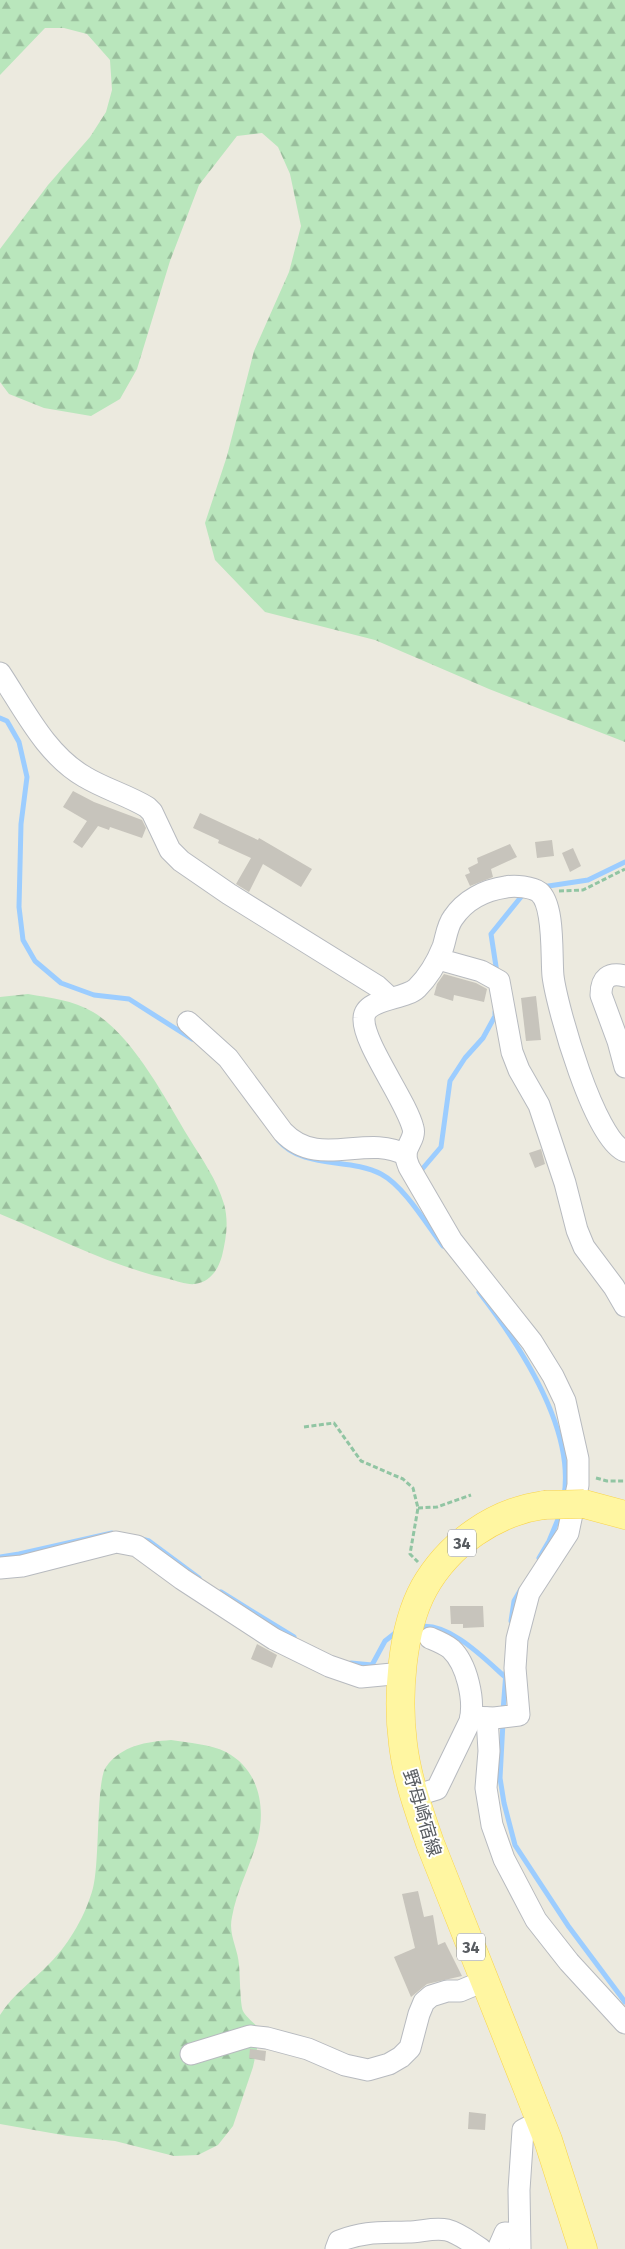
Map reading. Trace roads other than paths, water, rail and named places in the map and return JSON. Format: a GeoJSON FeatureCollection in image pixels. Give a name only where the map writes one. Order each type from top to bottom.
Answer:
{"type":"FeatureCollection","features":[{"type":"Feature","properties":{"kind":"main road","name":"野母崎宿線"},"geometry":{"type":"LineString","coordinates":[[583,2249],[540,2121],[430,1843],[414,1796],[403,1744],[401,1697],[403,1673],[417,1631],[425,1588],[443,1562],[480,1528],[516,1510],[544,1504],[584,1504],[625,1515]]}},
{"type":"Feature","properties":{"kind":"street"},"geometry":{"type":"LineString","coordinates":[[0,674],[53,751],[68,766],[85,778],[147,807],[152,812],[170,850],[181,861],[229,894],[377,986],[390,998]]}},
{"type":"Feature","properties":{"kind":"street"},"geometry":{"type":"LineString","coordinates":[[411,1169],[414,1129],[371,1043],[364,1020],[367,1009],[390,998],[408,994],[416,989],[438,959],[452,919],[474,898],[486,891],[529,889],[548,905],[553,977],[564,1027],[596,1112],[610,1139],[625,1151]]}},
{"type":"Feature","properties":{"kind":"street"},"geometry":{"type":"LineString","coordinates":[[438,959],[495,978],[512,1052],[519,1070],[539,1105],[565,1182],[577,1230],[584,1247],[614,1287],[625,1306]]}},
{"type":"Feature","properties":{"kind":"street"},"geometry":{"type":"LineString","coordinates":[[625,976],[611,974],[605,978],[600,994],[618,1041],[625,1067]]}},
{"type":"Feature","properties":{"kind":"street"},"geometry":{"type":"LineString","coordinates":[[188,1022],[228,1058],[268,1113],[292,1142],[316,1150],[388,1148],[411,1169],[452,1241],[532,1342],[553,1376],[565,1401],[578,1459],[572,1520],[568,1533],[529,1593],[523,1610],[516,1639],[515,1668],[519,1715],[491,1717],[473,1710],[468,1684],[457,1656],[443,1644],[417,1631]]}},
{"type":"Feature","properties":{"kind":"street"},"geometry":{"type":"LineString","coordinates":[[0,1568],[22,1566],[116,1542],[127,1543],[151,1555],[182,1579],[274,1639],[329,1666],[360,1676],[403,1673]]}},
{"type":"Feature","properties":{"kind":"street"},"geometry":{"type":"LineString","coordinates":[[414,1796],[437,1789],[491,1717]]}},
{"type":"Feature","properties":{"kind":"street"},"geometry":{"type":"LineString","coordinates":[[491,1717],[486,1788],[492,1825],[504,1859],[536,1920],[569,1962],[622,2014]]}},
{"type":"Feature","properties":{"kind":"street"},"geometry":{"type":"LineString","coordinates":[[191,2054],[250,2036],[267,2038],[308,2049],[345,2065],[368,2070],[389,2064],[401,2057],[410,2048],[419,2014],[424,2002],[431,1996],[447,1991],[460,1991],[484,1981]]}},
{"type":"Feature","properties":{"kind":"street"},"geometry":{"type":"LineString","coordinates":[[498,2249],[504,2233],[520,2241],[519,2190],[523,2130],[540,2121]]}},
{"type":"Feature","properties":{"kind":"street"},"geometry":{"type":"LineString","coordinates":[[336,2249],[339,2240],[365,2233],[410,2232],[429,2229],[446,2230],[480,2249]]}},
{"type":"Feature","properties":{"kind":"waterway"},"geometry":{"type":"LineString","coordinates":[[0,718],[7,721],[19,742],[27,777],[21,824],[19,907],[23,940],[35,961],[61,983],[94,995],[129,999],[192,1039]]}},
{"type":"Feature","properties":{"kind":"waterway"},"geometry":{"type":"LineString","coordinates":[[542,887],[588,880],[625,862]]}},
{"type":"Feature","properties":{"kind":"waterway"},"geometry":{"type":"LineString","coordinates":[[497,973],[491,934],[525,892]]}},
{"type":"Feature","properties":{"kind":"waterway"},"geometry":{"type":"LineString","coordinates":[[418,1174],[441,1147],[450,1081],[465,1058],[483,1038],[495,1016],[495,1012]]}},
{"type":"Feature","properties":{"kind":"waterway"},"geometry":{"type":"LineString","coordinates":[[278,1140],[301,1156],[355,1166],[381,1174],[398,1187],[407,1197],[443,1246]]}},
{"type":"Feature","properties":{"kind":"waterway"},"geometry":{"type":"LineString","coordinates":[[479,1292],[511,1336],[541,1388],[561,1443],[565,1470],[564,1496]]}},
{"type":"Feature","properties":{"kind":"waterway"},"geometry":{"type":"LineString","coordinates":[[539,1558],[549,1541],[561,1512]]}},
{"type":"Feature","properties":{"kind":"waterway"},"geometry":{"type":"LineString","coordinates":[[0,1557],[112,1533]]}},
{"type":"Feature","properties":{"kind":"waterway"},"geometry":{"type":"LineString","coordinates":[[142,1539],[149,1541],[199,1578]]}},
{"type":"Feature","properties":{"kind":"waterway"},"geometry":{"type":"LineString","coordinates":[[511,1621],[514,1601],[521,1589]]}},
{"type":"Feature","properties":{"kind":"waterway"},"geometry":{"type":"LineString","coordinates":[[221,1592],[294,1637]]}},
{"type":"Feature","properties":{"kind":"waterway"},"geometry":{"type":"LineString","coordinates":[[418,1627],[429,1627],[453,1635],[476,1651],[505,1677]]}},
{"type":"Feature","properties":{"kind":"waterway"},"geometry":{"type":"LineString","coordinates":[[351,1663],[372,1665],[385,1641],[399,1630]]}},
{"type":"Feature","properties":{"kind":"waterway"},"geometry":{"type":"LineString","coordinates":[[503,1711],[506,1672]]}},
{"type":"Feature","properties":{"kind":"waterway"},"geometry":{"type":"LineString","coordinates":[[503,1722],[500,1778],[504,1803],[515,1845],[569,1927],[625,2002]]}}]}
